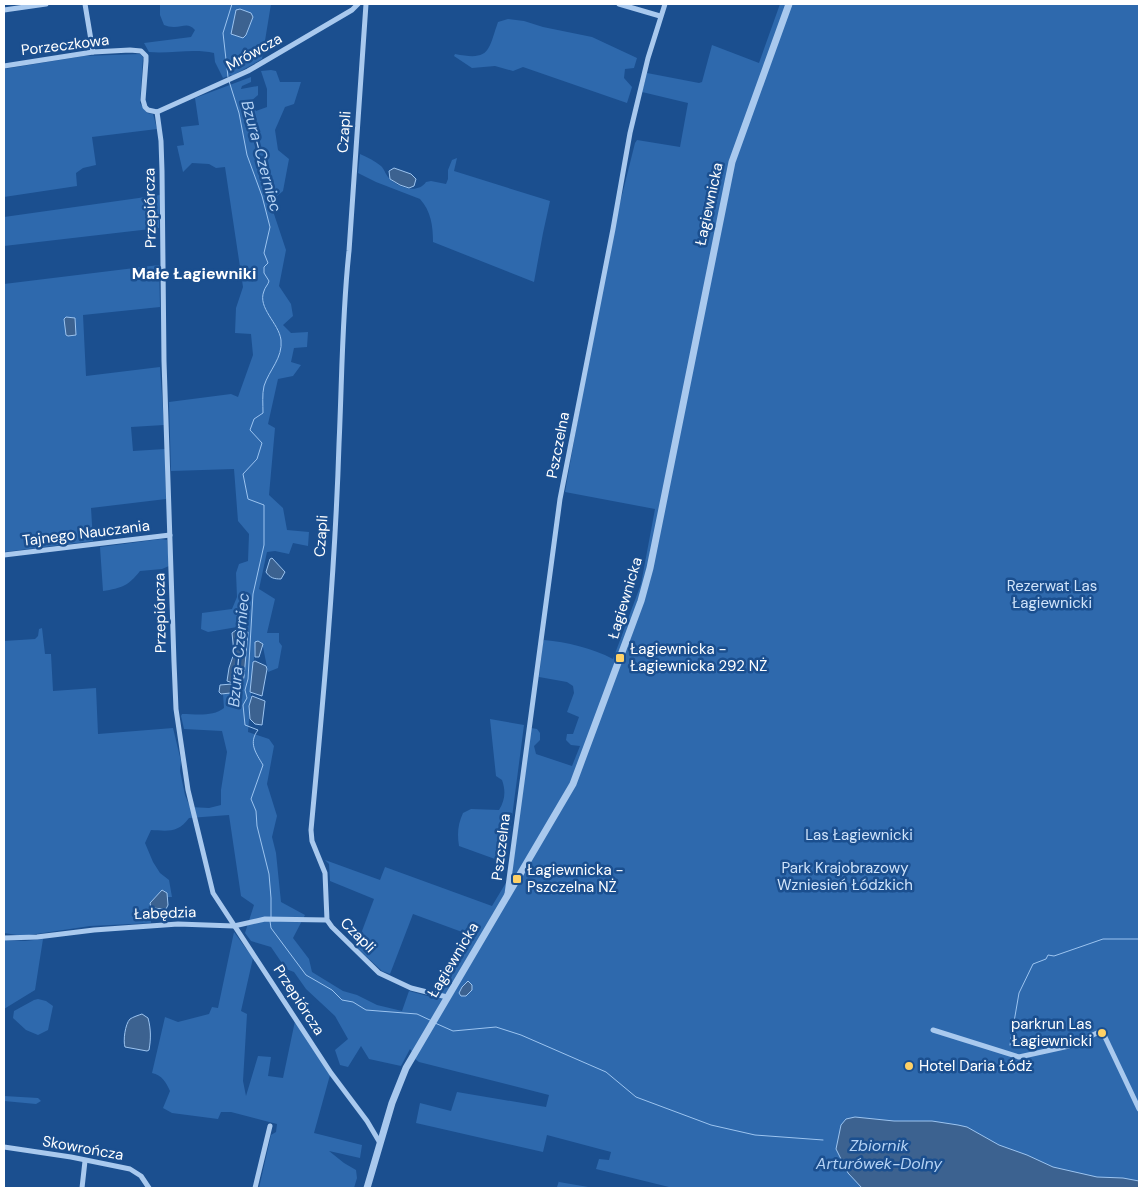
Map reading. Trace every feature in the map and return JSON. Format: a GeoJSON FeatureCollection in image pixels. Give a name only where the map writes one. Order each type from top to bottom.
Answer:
{"type":"FeatureCollection","features":[{"type":"Feature","properties":{"kind":"street"},"geometry":{"type":"LineString","coordinates":[[4,10],[46,4]]}},
{"type":"Feature","properties":{"kind":"street"},"geometry":{"type":"LineString","coordinates":[[85,4],[92,52]]}},
{"type":"Feature","properties":{"kind":"street","name":"Mrówcza"},"geometry":{"type":"LineString","coordinates":[[156,112],[235,78],[352,10],[358,4]]}},
{"type":"Feature","properties":{"kind":"street","name":"Czapli"},"geometry":{"type":"LineString","coordinates":[[366,4],[345,287],[339,444],[324,693],[310,830],[312,841],[325,873],[327,920],[332,927],[379,973],[411,988],[447,997]]}},
{"type":"Feature","properties":{"kind":"street"},"geometry":{"type":"LineString","coordinates":[[619,4],[660,16]]}},
{"type":"Feature","properties":{"kind":"street","name":"Pszczelna"},"geometry":{"type":"LineString","coordinates":[[507,897],[560,499],[613,229],[624,162],[648,58],[664,4]]}},
{"type":"Feature","properties":{"kind":"street","name":"Łagiewnicka"},"geometry":{"type":"LineString","coordinates":[[367,1188],[400,1082],[410,1060],[575,779],[644,590],[732,162],[789,4]]}},
{"type":"Feature","properties":{"kind":"street"},"geometry":{"type":"LineString","coordinates":[[352,10],[364,16]]}},
{"type":"Feature","properties":{"kind":"street","name":"Porzeczkowa"},"geometry":{"type":"LineString","coordinates":[[4,66],[92,52],[130,50]]}},
{"type":"Feature","properties":{"kind":"street","name":"Przepiórcza"},"geometry":{"type":"LineString","coordinates":[[130,50],[141,51],[146,56],[143,104],[148,110],[156,112],[162,156],[164,361],[176,709],[188,790],[214,893],[234,926],[380,1144]]}},
{"type":"Feature","properties":{"kind":"street","name":"Tajnego Nauczania"},"geometry":{"type":"LineString","coordinates":[[4,556],[170,536]]}},
{"type":"Feature","properties":{"kind":"street","name":"Łabędzia"},"geometry":{"type":"LineString","coordinates":[[4,938],[37,937],[94,930],[178,924],[234,926],[265,919],[327,920]]}},
{"type":"Feature","properties":{"kind":"street"},"geometry":{"type":"LineString","coordinates":[[933,1030],[1019,1057],[1069,1046],[1097,1033],[1102,1033],[1139,1109]]}},
{"type":"Feature","properties":{"kind":"street"},"geometry":{"type":"LineString","coordinates":[[255,1188],[270,1126]]}},
{"type":"Feature","properties":{"kind":"street","name":"Skowrończa"},"geometry":{"type":"LineString","coordinates":[[4,1147],[71,1157],[130,1169],[141,1176],[149,1188]]}},
{"type":"Feature","properties":{"kind":"street"},"geometry":{"type":"LineString","coordinates":[[82,1188],[85,1161]]}},
{"type":"Feature","properties":{"kind":"green space"},"geometry":{"type":"Polygon","coordinates":[[[160,4],[271,4],[262,59],[232,76],[223,78],[215,62],[214,53],[198,51],[149,52],[144,43],[191,37],[195,30],[188,26],[170,27],[164,25],[160,15],[160,4]]]}},
{"type":"Feature","properties":{"kind":"green space","name":"Las Łagiewnicki"},"geometry":{"type":"Polygon","coordinates":[[[780,4],[1139,4],[1139,1188],[673,1188],[596,1169],[599,1159],[609,1160],[611,1152],[547,1135],[543,1152],[416,1123],[420,1103],[451,1111],[457,1092],[546,1107],[549,1095],[419,1062],[415,1059],[416,1057],[410,1049],[401,1066],[369,1059],[361,1046],[348,1067],[340,1065],[335,1050],[348,1039],[335,1016],[306,989],[294,972],[286,969],[271,947],[251,941],[245,933],[254,905],[241,896],[229,815],[189,818],[177,829],[168,831],[151,830],[145,843],[160,873],[169,880],[172,897],[167,897],[165,891],[162,890],[150,903],[151,923],[90,926],[23,936],[4,933],[4,641],[35,639],[38,636],[39,629],[42,628],[45,654],[51,654],[53,691],[96,688],[98,734],[173,728],[181,761],[180,771],[185,795],[190,807],[209,808],[221,805],[221,790],[227,752],[222,731],[184,729],[181,716],[182,714],[204,714],[220,711],[224,708],[223,694],[240,692],[248,629],[243,626],[208,632],[201,629],[202,613],[232,609],[237,597],[236,573],[239,564],[248,561],[249,534],[238,521],[234,469],[171,471],[169,402],[231,394],[238,397],[253,355],[251,334],[235,333],[236,308],[243,287],[225,167],[216,168],[209,164],[192,163],[183,172],[177,146],[184,145],[181,127],[199,125],[195,98],[251,77],[251,82],[242,86],[241,89],[258,86],[258,95],[250,102],[256,111],[267,107],[267,89],[261,71],[276,71],[280,82],[301,82],[294,104],[285,107],[275,130],[278,150],[289,159],[283,191],[270,202],[286,250],[279,286],[291,304],[293,316],[283,325],[291,333],[308,332],[307,347],[294,348],[291,362],[301,365],[293,376],[278,379],[268,424],[275,428],[269,495],[283,508],[287,530],[309,532],[308,546],[293,543],[289,554],[275,551],[267,552],[259,589],[275,599],[267,633],[279,633],[279,642],[282,646],[278,668],[268,672],[263,647],[255,647],[248,732],[269,739],[274,746],[267,784],[277,816],[272,837],[276,853],[281,902],[305,915],[293,938],[309,959],[312,972],[343,991],[357,995],[377,1005],[402,1011],[409,991],[435,998],[473,936],[413,914],[390,974],[382,971],[356,947],[374,899],[330,881],[329,864],[325,860],[380,880],[385,867],[492,906],[513,871],[531,728],[537,729],[540,733],[540,740],[534,746],[536,754],[572,766],[580,746],[571,745],[566,740],[567,734],[573,734],[579,717],[567,712],[574,693],[573,686],[567,682],[539,677],[543,642],[544,640],[553,641],[579,646],[613,659],[641,584],[655,509],[565,492],[613,231],[635,143],[637,140],[680,147],[688,103],[642,92],[647,73],[702,82],[712,45],[759,63],[780,4]]]}},
{"type":"Feature","properties":{"kind":"green space"},"geometry":{"type":"Polygon","coordinates":[[[508,19],[592,37],[637,58],[634,68],[625,69],[624,78],[632,87],[627,103],[523,67],[513,71],[495,66],[472,68],[454,56],[455,54],[466,56],[481,55],[489,47],[498,22],[508,19]]]}},
{"type":"Feature","properties":{"kind":"green space"},"geometry":{"type":"Polygon","coordinates":[[[140,54],[143,57],[140,103],[147,113],[153,114],[157,129],[92,137],[96,165],[83,168],[76,173],[77,186],[4,197],[4,69],[84,56],[140,54]]]}},
{"type":"Feature","properties":{"kind":"green space"},"geometry":{"type":"Polygon","coordinates":[[[360,154],[381,166],[389,178],[403,187],[418,188],[431,181],[446,184],[452,160],[457,158],[454,171],[550,201],[534,282],[433,242],[431,219],[420,199],[358,173],[360,154]]]}},
{"type":"Feature","properties":{"kind":"green space"},"geometry":{"type":"Polygon","coordinates":[[[160,195],[159,228],[4,246],[4,217],[160,195]]]}},
{"type":"Feature","properties":{"kind":"green space"},"geometry":{"type":"Polygon","coordinates":[[[159,265],[160,307],[83,315],[86,376],[160,367],[164,425],[131,427],[133,451],[165,449],[166,499],[91,508],[93,541],[4,552],[4,284],[159,265]]]}},
{"type":"Feature","properties":{"kind":"green space"},"geometry":{"type":"Polygon","coordinates":[[[161,539],[167,540],[169,566],[162,569],[140,571],[124,586],[103,591],[100,547],[161,539]]]}},
{"type":"Feature","properties":{"kind":"green space"},"geometry":{"type":"Polygon","coordinates":[[[490,719],[524,725],[506,863],[459,846],[458,841],[459,825],[463,813],[471,809],[499,810],[503,803],[504,788],[502,780],[496,776],[490,719]]]}},
{"type":"Feature","properties":{"kind":"green space"},"geometry":{"type":"Polygon","coordinates":[[[234,932],[253,958],[241,1011],[247,1014],[243,1081],[246,1096],[258,1056],[271,1057],[268,1076],[283,1078],[295,1021],[330,1075],[314,1133],[362,1145],[360,1158],[329,1151],[356,1170],[357,1178],[354,1188],[259,1188],[271,1135],[276,1132],[277,1124],[231,1112],[221,1112],[218,1119],[172,1113],[163,1108],[170,1091],[163,1079],[152,1073],[165,1017],[178,1022],[209,1014],[212,1007],[218,1008],[234,932]]]}},
{"type":"Feature","properties":{"kind":"green space"},"geometry":{"type":"Polygon","coordinates":[[[43,939],[35,990],[4,1009],[4,940],[25,941],[43,939]]]}},
{"type":"Feature","properties":{"kind":"green space"},"geometry":{"type":"Polygon","coordinates":[[[38,999],[46,1001],[53,1006],[48,1030],[38,1035],[26,1030],[13,1018],[14,1011],[38,999]]]}},
{"type":"Feature","properties":{"kind":"green space"},"geometry":{"type":"Polygon","coordinates":[[[4,1096],[38,1098],[41,1101],[36,1104],[4,1101],[4,1096]]]}},
{"type":"Feature","properties":{"kind":"green space"},"geometry":{"type":"Polygon","coordinates":[[[559,1181],[594,1188],[559,1188],[557,1187],[559,1181]]]}},
{"type":"Feature","properties":{"kind":"water"},"geometry":{"type":"Polygon","coordinates":[[[240,9],[251,13],[253,17],[243,38],[231,34],[236,10],[240,9]]]}},
{"type":"Feature","properties":{"kind":"water"},"geometry":{"type":"Polygon","coordinates":[[[394,168],[411,174],[416,179],[414,186],[409,188],[390,179],[389,171],[394,168]]]}},
{"type":"Feature","properties":{"kind":"water"},"geometry":{"type":"Polygon","coordinates":[[[66,317],[75,318],[76,335],[66,335],[64,319],[66,317]]]}},
{"type":"Feature","properties":{"kind":"water"},"geometry":{"type":"Polygon","coordinates":[[[272,558],[285,572],[281,579],[272,578],[266,572],[272,558]]]}},
{"type":"Feature","properties":{"kind":"water"},"geometry":{"type":"Polygon","coordinates":[[[239,628],[248,632],[244,677],[240,692],[221,694],[219,692],[220,685],[233,683],[227,681],[234,653],[232,633],[239,628]]]}},
{"type":"Feature","properties":{"kind":"water"},"geometry":{"type":"Polygon","coordinates":[[[258,641],[263,644],[259,657],[255,657],[255,642],[258,641]]]}},
{"type":"Feature","properties":{"kind":"water"},"geometry":{"type":"Polygon","coordinates":[[[255,661],[266,666],[267,669],[262,696],[250,692],[253,662],[255,661]]]}},
{"type":"Feature","properties":{"kind":"water"},"geometry":{"type":"Polygon","coordinates":[[[252,696],[265,701],[262,725],[255,724],[250,719],[249,706],[252,696]]]}},
{"type":"Feature","properties":{"kind":"water"},"geometry":{"type":"Polygon","coordinates":[[[162,890],[167,893],[168,905],[166,909],[151,908],[150,903],[162,890]]]}},
{"type":"Feature","properties":{"kind":"water"},"geometry":{"type":"Polygon","coordinates":[[[468,981],[472,985],[472,990],[466,996],[461,996],[459,993],[468,981]]]}},
{"type":"Feature","properties":{"kind":"water"},"geometry":{"type":"Polygon","coordinates":[[[142,1014],[148,1018],[150,1026],[150,1042],[149,1050],[147,1051],[125,1047],[124,1044],[128,1021],[142,1014]]]}},
{"type":"Feature","properties":{"kind":"water","name":"Zbiornik Arturówek-Dolny"},"geometry":{"type":"Polygon","coordinates":[[[855,1117],[894,1121],[932,1121],[967,1127],[999,1145],[1053,1167],[1097,1177],[1139,1181],[1139,1188],[862,1188],[848,1173],[836,1149],[841,1125],[846,1119],[855,1117]]]}},
{"type":"Feature","properties":{"kind":"waterway","name":"Bzura-Czerniec"},"geometry":{"type":"LineString","coordinates":[[228,77],[223,33],[232,4]]}},
{"type":"Feature","properties":{"kind":"waterway","name":"Bzura-Czerniec"},"geometry":{"type":"LineString","coordinates":[[229,81],[239,113],[247,155],[262,196],[270,227],[264,253],[268,263],[264,267],[264,273],[269,281],[264,290],[263,303],[277,328],[281,340],[280,353],[264,386],[263,413],[254,419],[250,430],[262,443],[257,459],[243,474],[248,499],[264,505],[264,545],[253,594],[248,679],[245,690],[247,698],[243,705],[245,725],[258,730],[253,744],[263,765],[251,799],[256,811],[257,826],[269,874],[271,917]]}},
{"type":"Feature","properties":{"kind":"waterway","name":"Bzura-Czerniec"},"geometry":{"type":"LineString","coordinates":[[270,921],[271,928],[306,975],[332,990],[342,1000],[353,1002],[366,1010],[417,1014],[432,1021]]}},
{"type":"Feature","properties":{"kind":"waterway"},"geometry":{"type":"LineString","coordinates":[[1010,1045],[1019,993],[1033,964],[1046,959],[1048,955],[1054,956],[1103,939],[1139,939]]}},
{"type":"Feature","properties":{"kind":"waterway","name":"Bzura-Czerniec"},"geometry":{"type":"LineString","coordinates":[[435,1023],[453,1031],[496,1027],[521,1035],[606,1072],[636,1097],[711,1125],[755,1135],[823,1140]]}},
{"type":"Feature","properties":{"kind":"place","name":"Łagiewnicka - Łagiewnicka 292 NŻ"},"geometry":{"type":"Point","coordinates":[620,658]}},
{"type":"Feature","properties":{"kind":"place","name":"Łagiewnicka - Pszczelna NŻ"},"geometry":{"type":"Point","coordinates":[517,879]}},
{"type":"Feature","properties":{"kind":"place","name":"parkrun Las Łagiewnicki"},"geometry":{"type":"Point","coordinates":[1102,1033]}},
{"type":"Feature","properties":{"kind":"place","name":"Hotel Daria Łódż"},"geometry":{"type":"Point","coordinates":[909,1066]}},
{"type":"Feature","properties":{"kind":"district","name":"Małe Łagiewniki"},"geometry":{"type":"Point","coordinates":[194,273]}},
{"type":"Feature","properties":{"kind":"park label","name":"Rezerwat Las Łagiewnicki"},"geometry":{"type":"Point","coordinates":[1052,594]}},
{"type":"Feature","properties":{"kind":"park label","name":"Park Krajobrazowy Wzniesień Łódzkich"},"geometry":{"type":"Point","coordinates":[845,876]}}]}
